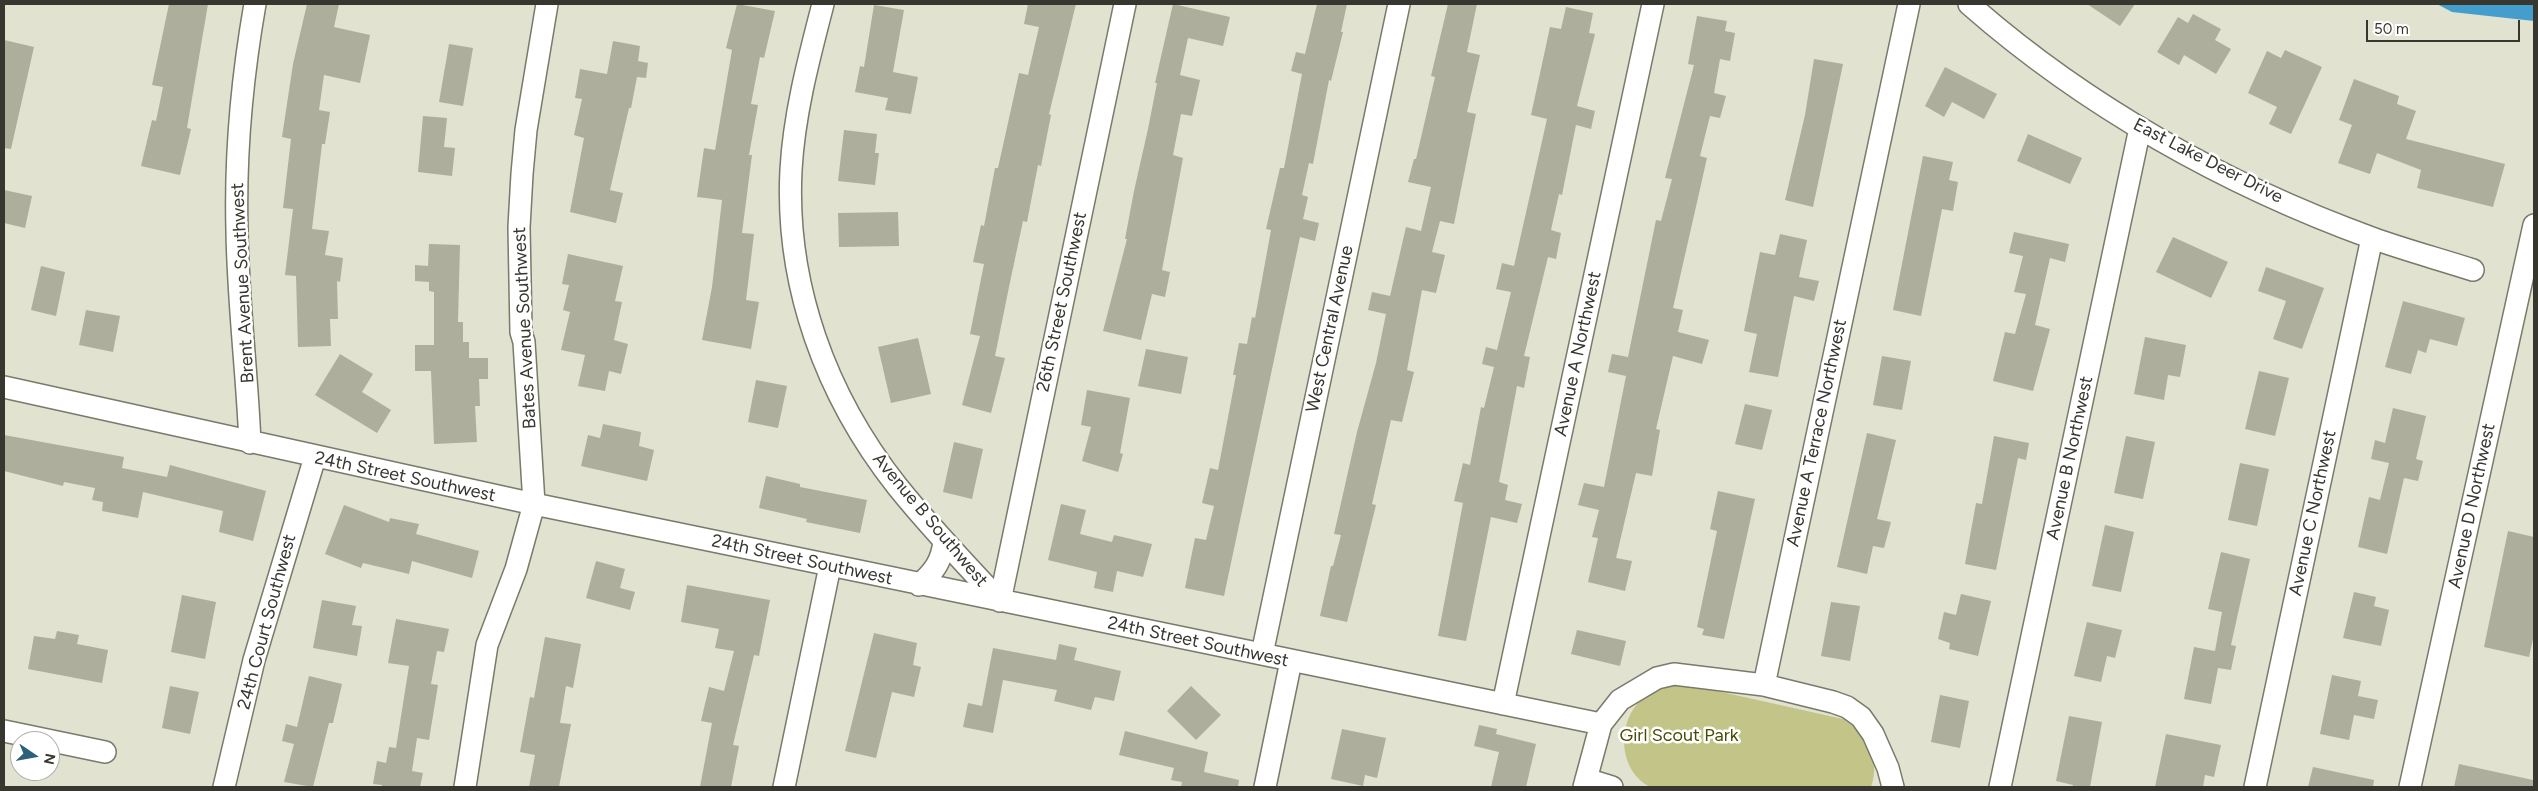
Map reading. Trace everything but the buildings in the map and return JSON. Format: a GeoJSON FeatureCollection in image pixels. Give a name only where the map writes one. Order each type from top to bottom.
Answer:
{"type":"FeatureCollection","features":[{"type":"Feature","properties":{"kind":"street","name":"Brent Avenue Southwest"},"geometry":{"type":"LineString","coordinates":[[250,443],[237,232],[237,183],[238,142],[255,4]]}},
{"type":"Feature","properties":{"kind":"street","name":"Bates Avenue Southwest"},"geometry":{"type":"LineString","coordinates":[[534,504],[524,342],[521,332],[519,227],[526,130],[547,4]]}},
{"type":"Feature","properties":{"kind":"street","name":"Avenue B Southwest"},"geometry":{"type":"LineString","coordinates":[[824,4],[802,90],[791,171],[792,236],[799,287],[821,357],[835,390],[872,452],[897,486],[944,541],[1000,601]]}},
{"type":"Feature","properties":{"kind":"street","name":"26th Street Southwest"},"geometry":{"type":"LineString","coordinates":[[1000,601],[1124,4]]}},
{"type":"Feature","properties":{"kind":"street","name":"West Central Avenue"},"geometry":{"type":"LineString","coordinates":[[1262,654],[1399,4]]}},
{"type":"Feature","properties":{"kind":"street","name":"Avenue A Northwest"},"geometry":{"type":"LineString","coordinates":[[1503,704],[1654,4]]}},
{"type":"Feature","properties":{"kind":"street","name":"Avenue A Terrace Northwest"},"geometry":{"type":"LineString","coordinates":[[1764,685],[1909,4]]}},
{"type":"Feature","properties":{"kind":"street","name":"East Lake Deer Drive"},"geometry":{"type":"LineString","coordinates":[[1969,4],[2041,63],[2140,128],[2262,192],[2372,238],[2473,270]]}},
{"type":"Feature","properties":{"kind":"street","name":"Avenue B Northwest"},"geometry":{"type":"LineString","coordinates":[[2000,787],[2140,128]]}},
{"type":"Feature","properties":{"kind":"street","name":"Avenue D Northwest"},"geometry":{"type":"LineString","coordinates":[[2410,787],[2534,224]]}},
{"type":"Feature","properties":{"kind":"street","name":"Avenue C Northwest"},"geometry":{"type":"LineString","coordinates":[[2255,787],[2372,238]]}},
{"type":"Feature","properties":{"kind":"street","name":"24th Street Southwest"},"geometry":{"type":"LineString","coordinates":[[4,387],[250,443],[534,504],[919,585],[1602,724]]}},
{"type":"Feature","properties":{"kind":"street","name":"24th Court Southwest"},"geometry":{"type":"LineString","coordinates":[[224,787],[254,660],[315,457]]}},
{"type":"Feature","properties":{"kind":"street"},"geometry":{"type":"LineString","coordinates":[[465,787],[487,645],[516,570],[534,504]]}},
{"type":"Feature","properties":{"kind":"street"},"geometry":{"type":"LineString","coordinates":[[919,585],[934,572],[943,550],[944,541]]}},
{"type":"Feature","properties":{"kind":"street"},"geometry":{"type":"LineString","coordinates":[[784,787],[830,566]]}},
{"type":"Feature","properties":{"kind":"street"},"geometry":{"type":"LineString","coordinates":[[1265,787],[1291,661]]}},
{"type":"Feature","properties":{"kind":"street"},"geometry":{"type":"LineString","coordinates":[[1612,787],[1585,783],[1602,724],[1620,700],[1657,678],[1674,674],[1764,685],[1833,702],[1861,717],[1882,752],[1895,787]]}},
{"type":"Feature","properties":{"kind":"street"},"geometry":{"type":"LineString","coordinates":[[4,731],[105,752]]}},
{"type":"Feature","properties":{"kind":"green space","name":"Girl Scout Park"},"geometry":{"type":"Polygon","coordinates":[[[1675,684],[1690,685],[1843,719],[1859,732],[1870,749],[1874,767],[1871,787],[1650,787],[1632,771],[1627,760],[1624,748],[1626,724],[1631,713],[1646,695],[1660,688],[1675,684]]]}},
{"type":"Feature","properties":{"kind":"water"},"geometry":{"type":"Polygon","coordinates":[[[2437,4],[2534,4],[2534,21],[2452,12],[2437,4]]]}}]}
